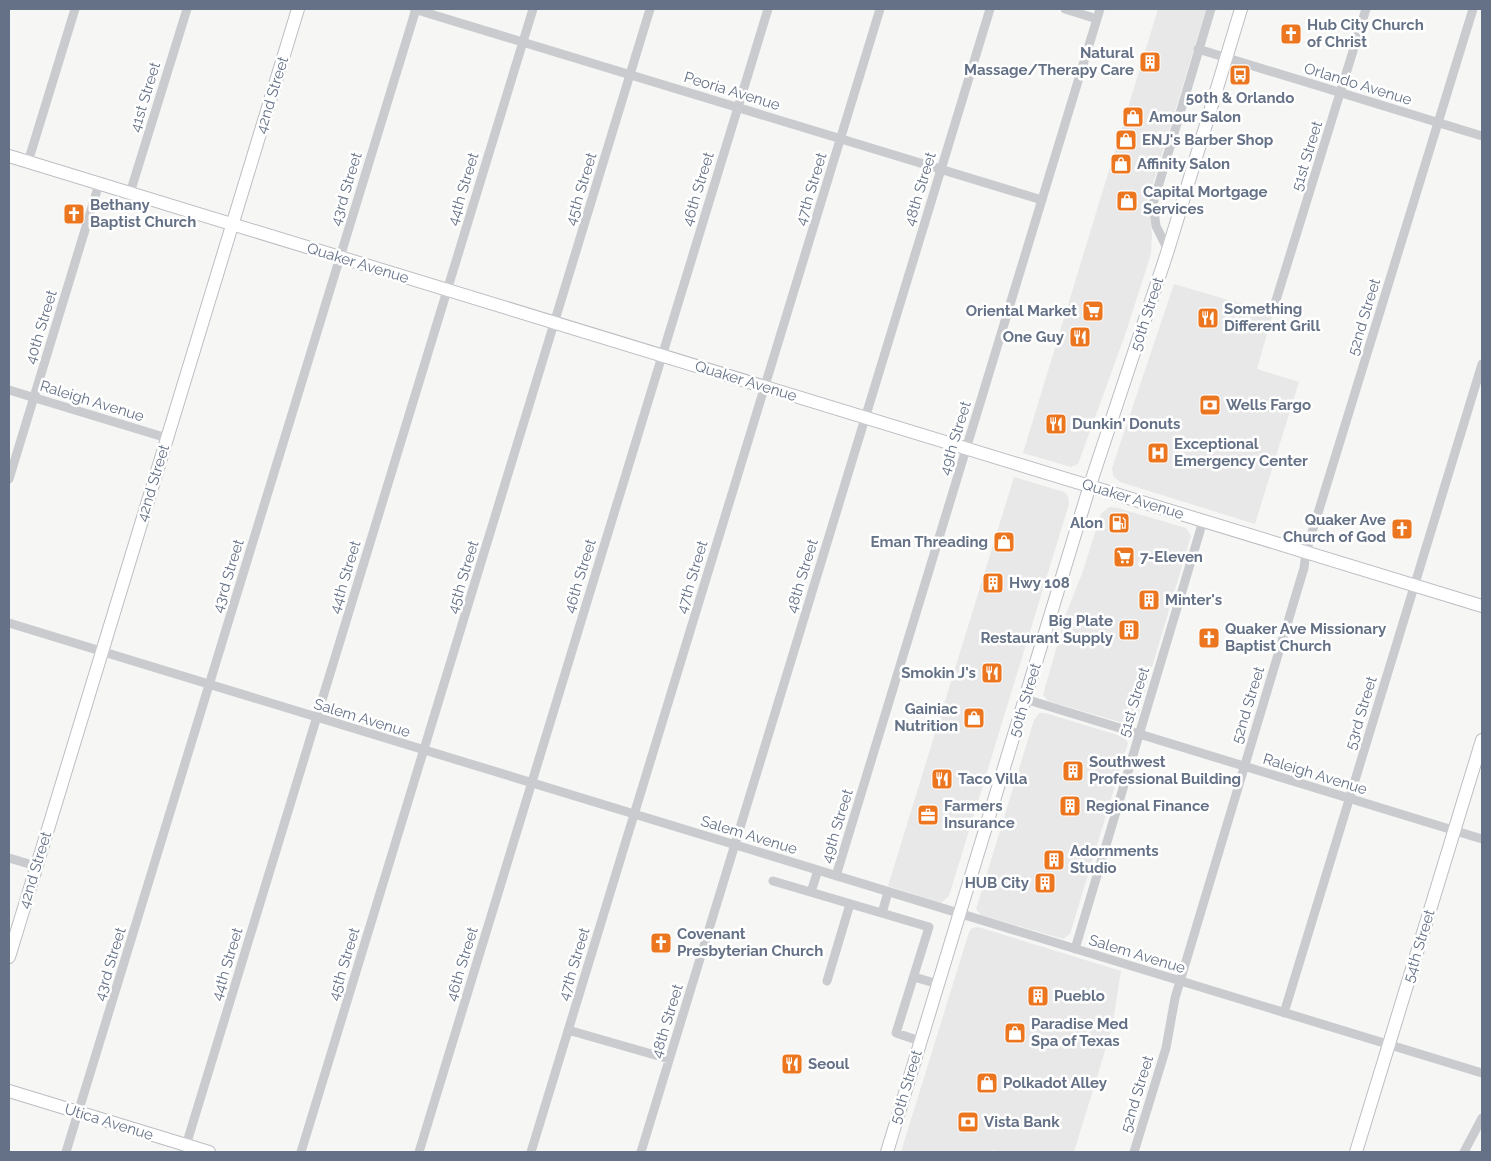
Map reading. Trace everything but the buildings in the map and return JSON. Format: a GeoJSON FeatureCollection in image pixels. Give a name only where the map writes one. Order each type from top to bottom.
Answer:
{"type":"FeatureCollection","features":[{"type":"Feature","properties":{"kind":"main road","name":"42nd Street"},"geometry":{"type":"LineString","coordinates":[[9,957],[298,9]]}},
{"type":"Feature","properties":{"kind":"main road","name":"50th Street"},"geometry":{"type":"LineString","coordinates":[[887,1152],[1090,486],[1168,250],[1241,9]]}},
{"type":"Feature","properties":{"kind":"main road","name":"Quaker Avenue"},"geometry":{"type":"LineString","coordinates":[[9,156],[1482,606]]}},
{"type":"Feature","properties":{"kind":"main road","name":"54th Street"},"geometry":{"type":"LineString","coordinates":[[1356,1152],[1482,740]]}},
{"type":"Feature","properties":{"kind":"main road","name":"Utica Avenue"},"geometry":{"type":"LineString","coordinates":[[9,1091],[185,1149],[208,1152]]}},
{"type":"Feature","properties":{"kind":"street"},"geometry":{"type":"LineString","coordinates":[[28,162],[75,9]]}},
{"type":"Feature","properties":{"kind":"street","name":"41st Street"},"geometry":{"type":"LineString","coordinates":[[130,193],[187,9]]}},
{"type":"Feature","properties":{"kind":"street","name":"Peoria Avenue"},"geometry":{"type":"LineString","coordinates":[[415,9],[1042,200]]}},
{"type":"Feature","properties":{"kind":"street","name":"43rd Street"},"geometry":{"type":"LineString","coordinates":[[66,1152],[415,9]]}},
{"type":"Feature","properties":{"kind":"street","name":"44th Street"},"geometry":{"type":"LineString","coordinates":[[185,1149],[533,9]]}},
{"type":"Feature","properties":{"kind":"street","name":"45th Street"},"geometry":{"type":"LineString","coordinates":[[301,1152],[650,9]]}},
{"type":"Feature","properties":{"kind":"street","name":"46th Street"},"geometry":{"type":"LineString","coordinates":[[419,1152],[768,9]]}},
{"type":"Feature","properties":{"kind":"street","name":"47th Street"},"geometry":{"type":"LineString","coordinates":[[531,1152],[880,9]]}},
{"type":"Feature","properties":{"kind":"street","name":"48th Street"},"geometry":{"type":"LineString","coordinates":[[641,1152],[990,9]]}},
{"type":"Feature","properties":{"kind":"street"},"geometry":{"type":"LineString","coordinates":[[1065,9],[1097,19]]}},
{"type":"Feature","properties":{"kind":"street","name":"49th Street"},"geometry":{"type":"LineString","coordinates":[[836,876],[1100,9]]}},
{"type":"Feature","properties":{"kind":"street"},"geometry":{"type":"LineString","coordinates":[[1168,250],[1156,226],[1153,204],[1211,9]]}},
{"type":"Feature","properties":{"kind":"street","name":"51st Street"},"geometry":{"type":"LineString","coordinates":[[1273,310],[1366,9]]}},
{"type":"Feature","properties":{"kind":"street","name":"52nd Street"},"geometry":{"type":"LineString","coordinates":[[1134,1152],[1166,1048],[1180,982],[1304,568],[1306,552],[1473,9]]}},
{"type":"Feature","properties":{"kind":"street","name":"Orlando Avenue"},"geometry":{"type":"LineString","coordinates":[[1198,50],[1482,136]]}},
{"type":"Feature","properties":{"kind":"street","name":"40th Street"},"geometry":{"type":"LineString","coordinates":[[9,479],[99,184]]}},
{"type":"Feature","properties":{"kind":"street","name":"53rd Street"},"geometry":{"type":"LineString","coordinates":[[1284,1013],[1482,364]]}},
{"type":"Feature","properties":{"kind":"street","name":"Raleigh Avenue"},"geometry":{"type":"LineString","coordinates":[[9,390],[167,438]]}},
{"type":"Feature","properties":{"kind":"street","name":"51st Street"},"geometry":{"type":"LineString","coordinates":[[1074,950],[1203,521]]}},
{"type":"Feature","properties":{"kind":"street","name":"Salem Avenue"},"geometry":{"type":"LineString","coordinates":[[9,624],[1482,1073]]}},
{"type":"Feature","properties":{"kind":"street","name":"Raleigh Avenue"},"geometry":{"type":"LineString","coordinates":[[1025,699],[1482,839]]}},
{"type":"Feature","properties":{"kind":"street"},"geometry":{"type":"LineString","coordinates":[[9,858],[36,866]]}},
{"type":"Feature","properties":{"kind":"street"},"geometry":{"type":"LineString","coordinates":[[811,892],[818,870]]}},
{"type":"Feature","properties":{"kind":"street"},"geometry":{"type":"LineString","coordinates":[[773,881],[929,926],[896,1033],[920,1041]]}},
{"type":"Feature","properties":{"kind":"street"},"geometry":{"type":"LineString","coordinates":[[882,913],[888,892]]}},
{"type":"Feature","properties":{"kind":"street"},"geometry":{"type":"LineString","coordinates":[[827,981],[850,904]]}},
{"type":"Feature","properties":{"kind":"street"},"geometry":{"type":"LineString","coordinates":[[914,977],[938,984]]}},
{"type":"Feature","properties":{"kind":"street"},"geometry":{"type":"LineString","coordinates":[[568,1030],[669,1059]]}},
{"type":"Feature","properties":{"kind":"street"},"geometry":{"type":"LineString","coordinates":[[1464,1152],[1482,1118]]}},
{"type":"Feature","properties":{"kind":"shaded area"},"geometry":{"type":"Polygon","coordinates":[[[1158,9],[1206,9],[1148,200],[1152,234],[1151,254],[1125,335],[1078,464],[1071,467],[1023,453],[1158,9]]]}},
{"type":"Feature","properties":{"kind":"shaded area"},"geometry":{"type":"Polygon","coordinates":[[[1174,284],[1273,313],[1257,369],[1299,382],[1255,524],[1120,482],[1113,476],[1112,468],[1174,284]]]}},
{"type":"Feature","properties":{"kind":"shaded area"},"geometry":{"type":"Polygon","coordinates":[[[1014,477],[1064,492],[1068,496],[1069,504],[949,896],[941,903],[888,886],[1014,477]]]}},
{"type":"Feature","properties":{"kind":"shaded area"},"geometry":{"type":"Polygon","coordinates":[[[1109,507],[1186,528],[1191,536],[1136,721],[1130,725],[1048,701],[1043,695],[1066,614],[1083,571],[1101,514],[1109,507]]]}},
{"type":"Feature","properties":{"kind":"shaded area"},"geometry":{"type":"Polygon","coordinates":[[[1039,713],[1045,713],[1124,737],[1128,743],[1070,934],[1063,939],[981,915],[976,909],[1034,720],[1039,713]]]}},
{"type":"Feature","properties":{"kind":"shaded area"},"geometry":{"type":"Polygon","coordinates":[[[978,927],[1121,971],[1112,1028],[1074,1152],[1002,1152],[993,1150],[992,1152],[901,1152],[969,932],[972,928],[978,927]]]}},
{"type":"Feature","properties":{"kind":"place","name":"Hub City Church of Christ"},"geometry":{"type":"Point","coordinates":[1291,34]}},
{"type":"Feature","properties":{"kind":"place","name":"Natural Massage/Therapy Care"},"geometry":{"type":"Point","coordinates":[1150,62]}},
{"type":"Feature","properties":{"kind":"place","name":"50th & Orlando"},"geometry":{"type":"Point","coordinates":[1240,75]}},
{"type":"Feature","properties":{"kind":"place","name":"Amour Salon"},"geometry":{"type":"Point","coordinates":[1133,117]}},
{"type":"Feature","properties":{"kind":"place","name":"ENJ's Barber Shop"},"geometry":{"type":"Point","coordinates":[1126,140]}},
{"type":"Feature","properties":{"kind":"place","name":"Affinity Salon"},"geometry":{"type":"Point","coordinates":[1121,164]}},
{"type":"Feature","properties":{"kind":"place","name":"Capital Mortgage Services"},"geometry":{"type":"Point","coordinates":[1127,201]}},
{"type":"Feature","properties":{"kind":"place","name":"Bethany Baptist Church"},"geometry":{"type":"Point","coordinates":[74,214]}},
{"type":"Feature","properties":{"kind":"place","name":"Oriental Market"},"geometry":{"type":"Point","coordinates":[1093,311]}},
{"type":"Feature","properties":{"kind":"place","name":"Something Different Grill"},"geometry":{"type":"Point","coordinates":[1208,318]}},
{"type":"Feature","properties":{"kind":"place","name":"One Guy"},"geometry":{"type":"Point","coordinates":[1080,337]}},
{"type":"Feature","properties":{"kind":"place","name":"Wells Fargo"},"geometry":{"type":"Point","coordinates":[1210,405]}},
{"type":"Feature","properties":{"kind":"place","name":"Dunkin' Donuts"},"geometry":{"type":"Point","coordinates":[1056,424]}},
{"type":"Feature","properties":{"kind":"place","name":"Exceptional Emergency Center"},"geometry":{"type":"Point","coordinates":[1158,453]}},
{"type":"Feature","properties":{"kind":"place","name":"Alon"},"geometry":{"type":"Point","coordinates":[1119,523]}},
{"type":"Feature","properties":{"kind":"place","name":"Quaker Ave Church of God"},"geometry":{"type":"Point","coordinates":[1402,529]}},
{"type":"Feature","properties":{"kind":"place","name":"Eman Threading"},"geometry":{"type":"Point","coordinates":[1004,542]}},
{"type":"Feature","properties":{"kind":"place","name":"7-Eleven"},"geometry":{"type":"Point","coordinates":[1124,557]}},
{"type":"Feature","properties":{"kind":"place","name":"Hwy 108"},"geometry":{"type":"Point","coordinates":[993,583]}},
{"type":"Feature","properties":{"kind":"place","name":"Minter's"},"geometry":{"type":"Point","coordinates":[1149,600]}},
{"type":"Feature","properties":{"kind":"place","name":"Big Plate Restaurant Supply"},"geometry":{"type":"Point","coordinates":[1129,630]}},
{"type":"Feature","properties":{"kind":"place","name":"Quaker Ave Missionary Baptist Church"},"geometry":{"type":"Point","coordinates":[1209,638]}},
{"type":"Feature","properties":{"kind":"place","name":"Smokin J's"},"geometry":{"type":"Point","coordinates":[992,673]}},
{"type":"Feature","properties":{"kind":"place","name":"Gainiac Nutrition"},"geometry":{"type":"Point","coordinates":[974,718]}},
{"type":"Feature","properties":{"kind":"place","name":"Southwest Professional Building"},"geometry":{"type":"Point","coordinates":[1073,771]}},
{"type":"Feature","properties":{"kind":"place","name":"Taco Villa"},"geometry":{"type":"Point","coordinates":[942,779]}},
{"type":"Feature","properties":{"kind":"place","name":"Regional Finance"},"geometry":{"type":"Point","coordinates":[1070,806]}},
{"type":"Feature","properties":{"kind":"place","name":"Farmers Insurance"},"geometry":{"type":"Point","coordinates":[928,815]}},
{"type":"Feature","properties":{"kind":"place","name":"Adornments Studio"},"geometry":{"type":"Point","coordinates":[1054,860]}},
{"type":"Feature","properties":{"kind":"place","name":"HUB City"},"geometry":{"type":"Point","coordinates":[1045,883]}},
{"type":"Feature","properties":{"kind":"place","name":"Covenant Presbyterian Church"},"geometry":{"type":"Point","coordinates":[661,943]}},
{"type":"Feature","properties":{"kind":"place","name":"Pueblo"},"geometry":{"type":"Point","coordinates":[1038,996]}},
{"type":"Feature","properties":{"kind":"place","name":"Paradise Med Spa of Texas"},"geometry":{"type":"Point","coordinates":[1015,1033]}},
{"type":"Feature","properties":{"kind":"place","name":"Seoul"},"geometry":{"type":"Point","coordinates":[792,1064]}},
{"type":"Feature","properties":{"kind":"place","name":"Polkadot Alley"},"geometry":{"type":"Point","coordinates":[987,1083]}},
{"type":"Feature","properties":{"kind":"place","name":"Vista Bank"},"geometry":{"type":"Point","coordinates":[968,1122]}}]}
